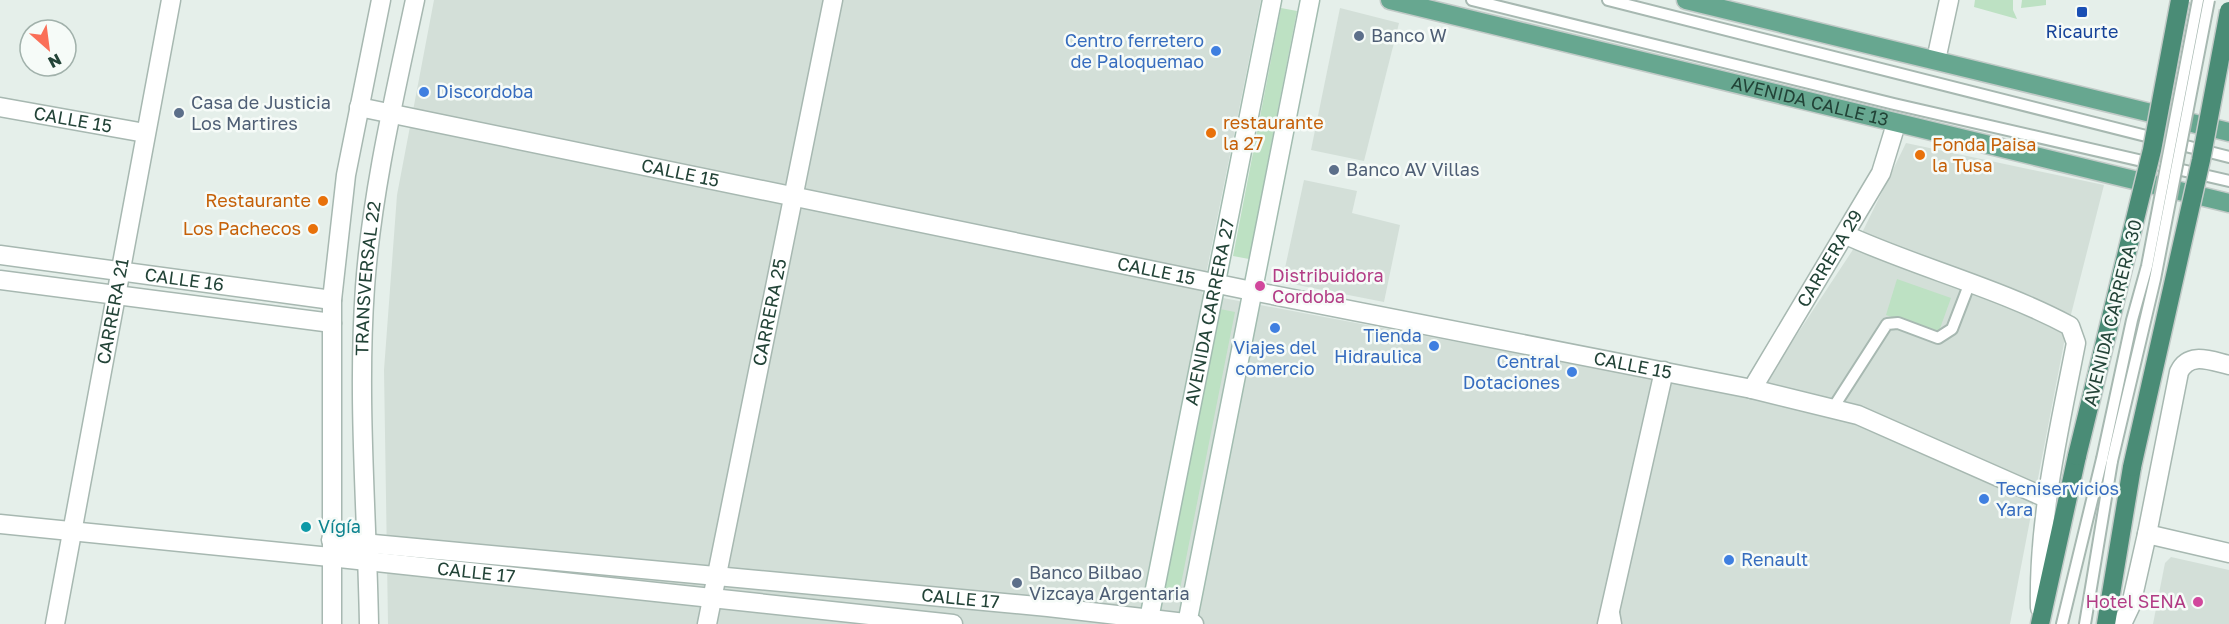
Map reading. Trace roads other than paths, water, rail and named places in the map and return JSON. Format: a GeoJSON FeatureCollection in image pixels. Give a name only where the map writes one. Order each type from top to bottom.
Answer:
{"type":"FeatureCollection","features":[{"type":"Feature","properties":{"kind":"highway","name":"AVENIDA CARRERA 30"},"geometry":{"type":"LineString","coordinates":[[2040,624],[2077,456],[2149,161],[2180,0]]}},
{"type":"Feature","properties":{"kind":"highway"},"geometry":{"type":"LineString","coordinates":[[2110,624],[2132,467],[2199,171],[2229,11]]}},
{"type":"Feature","properties":{"kind":"main road","name":"AVENIDA CALLE 13"},"geometry":{"type":"LineString","coordinates":[[1390,0],[2229,203]]}},
{"type":"Feature","properties":{"kind":"main road"},"geometry":{"type":"LineString","coordinates":[[1686,0],[2229,132]]}},
{"type":"Feature","properties":{"kind":"street","name":"CARRERA 21"},"geometry":{"type":"LineString","coordinates":[[55,624],[171,0]]}},
{"type":"Feature","properties":{"kind":"street","name":"TRANSVERSAL 22"},"geometry":{"type":"LineString","coordinates":[[332,624],[332,300],[346,175],[381,0]]}},
{"type":"Feature","properties":{"kind":"street","name":"TRANSVERSAL 22"},"geometry":{"type":"LineString","coordinates":[[369,624],[362,425],[365,289],[369,242],[391,114],[415,0]]}},
{"type":"Feature","properties":{"kind":"street","name":"CARRERA 25"},"geometry":{"type":"LineString","coordinates":[[707,624],[833,0]]}},
{"type":"Feature","properties":{"kind":"street","name":"AVENIDA CARRERA 27"},"geometry":{"type":"LineString","coordinates":[[1149,621],[1272,0]]}},
{"type":"Feature","properties":{"kind":"street","name":"AVENIDA CARRERA 27"},"geometry":{"type":"LineString","coordinates":[[1187,624],[1310,0]]}},
{"type":"Feature","properties":{"kind":"street"},"geometry":{"type":"LineString","coordinates":[[1935,60],[1949,0]]}},
{"type":"Feature","properties":{"kind":"street","name":"CALLE 15"},"geometry":{"type":"LineString","coordinates":[[0,107],[146,133]]}},
{"type":"Feature","properties":{"kind":"street","name":"CALLE 15"},"geometry":{"type":"LineString","coordinates":[[359,107],[1252,291],[1752,389],[1858,415],[2046,498]]}},
{"type":"Feature","properties":{"kind":"street","name":"CARRERA 29"},"geometry":{"type":"LineString","coordinates":[[1752,389],[1881,173],[1896,124]]}},
{"type":"Feature","properties":{"kind":"street"},"geometry":{"type":"LineString","coordinates":[[1846,235],[2070,326],[2076,343],[2046,498],[2039,578],[2040,624]]}},
{"type":"Feature","properties":{"kind":"street","name":"CALLE 16"},"geometry":{"type":"LineString","coordinates":[[0,255],[332,300]]}},
{"type":"Feature","properties":{"kind":"street","name":"CALLE 16"},"geometry":{"type":"LineString","coordinates":[[0,280],[332,323]]}},
{"type":"Feature","properties":{"kind":"street"},"geometry":{"type":"LineString","coordinates":[[2110,624],[2131,605],[2180,372],[2188,360],[2203,359],[2229,365]]}},
{"type":"Feature","properties":{"kind":"street"},"geometry":{"type":"LineString","coordinates":[[1610,620],[1664,371]]}},
{"type":"Feature","properties":{"kind":"street","name":"CALLE 17"},"geometry":{"type":"LineString","coordinates":[[0,524],[716,576],[1194,624]]}},
{"type":"Feature","properties":{"kind":"street"},"geometry":{"type":"LineString","coordinates":[[2147,534],[2229,553]]}},
{"type":"Feature","properties":{"kind":"street","name":"CALLE 17"},"geometry":{"type":"LineString","coordinates":[[365,551],[712,600],[952,624]]}},
{"type":"Feature","properties":{"kind":"lane"},"geometry":{"type":"LineString","coordinates":[[1473,0],[1894,105],[2229,181]]}},
{"type":"Feature","properties":{"kind":"lane"},"geometry":{"type":"LineString","coordinates":[[1608,0],[2229,158]]}},
{"type":"Feature","properties":{"kind":"lane"},"geometry":{"type":"LineString","coordinates":[[2085,624],[2107,460],[2132,320],[2147,266],[2198,0]]}},
{"type":"Feature","properties":{"kind":"lane"},"geometry":{"type":"LineString","coordinates":[[2062,624],[2155,279],[2209,0]]}},
{"type":"Feature","properties":{"kind":"lane"},"geometry":{"type":"LineString","coordinates":[[1833,408],[1887,324],[1898,322],[1938,338],[1952,329],[1969,285]]}},
{"type":"Feature","properties":{"kind":"place","name":"Ricaurte"},"geometry":{"type":"Point","coordinates":[2082,12]}},
{"type":"Feature","properties":{"kind":"place","name":"Banco W"},"geometry":{"type":"Point","coordinates":[1359,36]}},
{"type":"Feature","properties":{"kind":"place","name":"Centro ferretero de Paloquemao"},"geometry":{"type":"Point","coordinates":[1216,51]}},
{"type":"Feature","properties":{"kind":"place","name":"Discordoba"},"geometry":{"type":"Point","coordinates":[424,92]}},
{"type":"Feature","properties":{"kind":"place","name":"Casa de Justicia Los Martires"},"geometry":{"type":"Point","coordinates":[179,113]}},
{"type":"Feature","properties":{"kind":"place","name":"restaurante la 27"},"geometry":{"type":"Point","coordinates":[1211,133]}},
{"type":"Feature","properties":{"kind":"place","name":"Fonda Paisa la Tusa"},"geometry":{"type":"Point","coordinates":[1920,155]}},
{"type":"Feature","properties":{"kind":"place","name":"Banco AV Villas"},"geometry":{"type":"Point","coordinates":[1334,170]}},
{"type":"Feature","properties":{"kind":"place","name":"Restaurante"},"geometry":{"type":"Point","coordinates":[323,201]}},
{"type":"Feature","properties":{"kind":"place","name":"Los Pachecos"},"geometry":{"type":"Point","coordinates":[313,229]}},
{"type":"Feature","properties":{"kind":"place","name":"Distribuidora Cordoba"},"geometry":{"type":"Point","coordinates":[1260,286]}},
{"type":"Feature","properties":{"kind":"place","name":"Viajes del comercio"},"geometry":{"type":"Point","coordinates":[1275,328]}},
{"type":"Feature","properties":{"kind":"place","name":"Tienda Hidraulica"},"geometry":{"type":"Point","coordinates":[1434,346]}},
{"type":"Feature","properties":{"kind":"place","name":"Central Dotaciones"},"geometry":{"type":"Point","coordinates":[1572,372]}},
{"type":"Feature","properties":{"kind":"place","name":"Tecniservicios Yara"},"geometry":{"type":"Point","coordinates":[1984,499]}},
{"type":"Feature","properties":{"kind":"place","name":"Vígía"},"geometry":{"type":"Point","coordinates":[306,527]}},
{"type":"Feature","properties":{"kind":"place","name":"Renault"},"geometry":{"type":"Point","coordinates":[1729,560]}},
{"type":"Feature","properties":{"kind":"place","name":"Banco Bilbao Vizcaya Argentaria"},"geometry":{"type":"Point","coordinates":[1017,583]}},
{"type":"Feature","properties":{"kind":"place","name":"Hotel SENA"},"geometry":{"type":"Point","coordinates":[2198,602]}}]}
